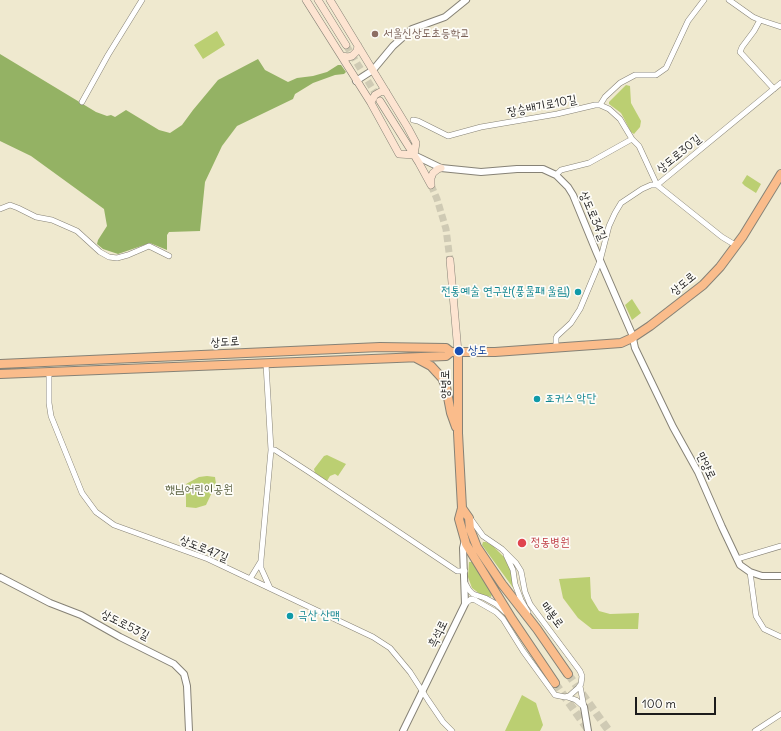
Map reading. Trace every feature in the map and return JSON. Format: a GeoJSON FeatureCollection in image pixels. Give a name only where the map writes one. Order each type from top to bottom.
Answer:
{"type":"FeatureCollection","features":[{"type":"Feature","properties":{"kind":"main road"},"geometry":{"type":"LineString","coordinates":[[306,0],[372,105],[400,154],[414,155]]}},
{"type":"Feature","properties":{"kind":"main road"},"geometry":{"type":"LineString","coordinates":[[318,0],[346,45]]}},
{"type":"Feature","properties":{"kind":"main road"},"geometry":{"type":"LineString","coordinates":[[330,0],[416,143],[414,155]]}},
{"type":"Feature","properties":{"kind":"main road"},"geometry":{"type":"LineString","coordinates":[[342,56],[352,56],[357,51],[358,46]]}},
{"type":"Feature","properties":{"kind":"main road"},"geometry":{"type":"LineString","coordinates":[[372,105],[371,102],[375,95],[382,91],[386,92]]}},
{"type":"Feature","properties":{"kind":"main road"},"geometry":{"type":"LineString","coordinates":[[380,101],[414,155],[430,184],[430,178],[438,169],[441,168]]}},
{"type":"Feature","properties":{"kind":"main road","name":"상도로"},"geometry":{"type":"LineString","coordinates":[[0,364],[380,347],[446,348],[454,352],[495,352],[621,343],[632,338],[703,285],[737,246],[781,174]]}},
{"type":"Feature","properties":{"kind":"main road","name":"양녕로"},"geometry":{"type":"LineString","coordinates":[[450,260],[462,508],[459,519],[466,544],[555,683]]}},
{"type":"Feature","properties":{"kind":"main road","name":"상도로"},"geometry":{"type":"LineString","coordinates":[[0,374],[446,356],[454,352]]}},
{"type":"Feature","properties":{"kind":"main road"},"geometry":{"type":"LineString","coordinates":[[242,353],[242,365]]}},
{"type":"Feature","properties":{"kind":"main road"},"geometry":{"type":"LineString","coordinates":[[411,357],[431,366],[442,378],[446,387],[451,413],[458,433]]}},
{"type":"Feature","properties":{"kind":"main road"},"geometry":{"type":"LineString","coordinates":[[462,508],[469,518],[470,529],[477,547],[502,584],[537,629],[568,674]]}},
{"type":"Feature","properties":{"kind":"street"},"geometry":{"type":"LineString","coordinates":[[82,102],[115,43],[142,0]]}},
{"type":"Feature","properties":{"kind":"street"},"geometry":{"type":"LineString","coordinates":[[356,81],[373,70],[393,46],[412,29],[445,17],[466,0]]}},
{"type":"Feature","properties":{"kind":"street"},"geometry":{"type":"LineString","coordinates":[[704,0],[688,21],[666,68],[656,74],[635,75],[620,83],[605,97],[600,105],[609,109],[620,119],[632,140],[639,146],[657,185],[722,237],[737,246]]}},
{"type":"Feature","properties":{"kind":"street"},"geometry":{"type":"LineString","coordinates":[[729,0],[753,17],[781,27]]}},
{"type":"Feature","properties":{"kind":"street"},"geometry":{"type":"LineString","coordinates":[[760,20],[740,52],[774,89]]}},
{"type":"Feature","properties":{"kind":"street","name":"상도로30길"},"geometry":{"type":"LineString","coordinates":[[600,261],[609,226],[621,203],[642,189],[651,185],[657,185],[781,83]]}},
{"type":"Feature","properties":{"kind":"street","name":"장승배기로10길"},"geometry":{"type":"LineString","coordinates":[[413,120],[448,136],[481,127],[600,105]]}},
{"type":"Feature","properties":{"kind":"street"},"geometry":{"type":"LineString","coordinates":[[556,175],[561,170],[589,163],[632,140]]}},
{"type":"Feature","properties":{"kind":"street","name":"상도로34길"},"geometry":{"type":"LineString","coordinates":[[414,155],[441,168],[481,172],[517,168],[543,169],[556,175],[568,187],[573,195],[632,334],[632,338]]}},
{"type":"Feature","properties":{"kind":"street"},"geometry":{"type":"LineString","coordinates":[[0,209],[10,205],[36,217],[52,220],[77,231],[100,252],[109,257],[117,258],[128,255],[149,246],[169,256]]}},
{"type":"Feature","properties":{"kind":"street"},"geometry":{"type":"LineString","coordinates":[[556,348],[557,336],[571,323],[580,309],[600,261]]}},
{"type":"Feature","properties":{"kind":"street","name":"만양로"},"geometry":{"type":"LineString","coordinates":[[632,338],[635,348],[673,427],[698,472],[740,564],[750,572]]}},
{"type":"Feature","properties":{"kind":"street"},"geometry":{"type":"LineString","coordinates":[[266,364],[271,450],[261,560],[262,568],[270,588]]}},
{"type":"Feature","properties":{"kind":"street","name":"상도로47길"},"geometry":{"type":"LineString","coordinates":[[49,373],[49,403],[51,416],[82,493],[96,512],[114,525],[193,553],[270,588],[313,610],[351,626],[390,648],[410,672],[443,722],[452,731]]}},
{"type":"Feature","properties":{"kind":"street"},"geometry":{"type":"LineString","coordinates":[[271,450],[275,450],[310,472],[451,567],[465,572]]}},
{"type":"Feature","properties":{"kind":"street","name":"매봉로"},"geometry":{"type":"LineString","coordinates":[[469,518],[483,536],[503,550],[516,563],[521,571],[525,592],[530,604],[580,671],[582,676],[580,685],[584,707]]}},
{"type":"Feature","properties":{"kind":"street","name":"흑석로"},"geometry":{"type":"LineString","coordinates":[[403,731],[465,604],[466,583],[463,548],[465,540]]}},
{"type":"Feature","properties":{"kind":"street"},"geometry":{"type":"LineString","coordinates":[[738,559],[781,546]]}},
{"type":"Feature","properties":{"kind":"street"},"geometry":{"type":"LineString","coordinates":[[503,550],[513,570],[515,584],[521,600],[537,629]]}},
{"type":"Feature","properties":{"kind":"street"},"geometry":{"type":"LineString","coordinates":[[250,579],[261,560]]}},
{"type":"Feature","properties":{"kind":"street"},"geometry":{"type":"LineString","coordinates":[[781,576],[762,576],[750,572],[756,616],[764,629],[781,637]]}},
{"type":"Feature","properties":{"kind":"street","name":"상도로53길"},"geometry":{"type":"LineString","coordinates":[[0,577],[50,603],[81,615],[120,637],[174,664],[184,674],[187,686],[189,731]]}},
{"type":"Feature","properties":{"kind":"street"},"geometry":{"type":"LineString","coordinates":[[466,583],[474,597],[496,612],[502,619],[522,650],[555,694],[560,697],[567,697],[576,700],[584,707],[588,731]]}},
{"type":"Feature","properties":{"kind":"street"},"geometry":{"type":"LineString","coordinates":[[465,604],[474,597],[485,598],[496,604],[512,618]]}},
{"type":"Feature","properties":{"kind":"street"},"geometry":{"type":"LineString","coordinates":[[567,697],[580,685]]}},
{"type":"Feature","properties":{"kind":"street"},"geometry":{"type":"LineString","coordinates":[[755,731],[781,714]]}},
{"type":"Feature","properties":{"kind":"green space"},"geometry":{"type":"Polygon","coordinates":[[[217,31],[225,45],[203,59],[194,45],[217,31]]]}},
{"type":"Feature","properties":{"kind":"green space"},"geometry":{"type":"Polygon","coordinates":[[[0,54],[96,112],[115,117],[126,110],[159,130],[170,133],[182,125],[218,80],[258,59],[265,70],[288,82],[297,78],[327,72],[338,65],[341,65],[346,72],[344,74],[335,75],[313,83],[295,94],[293,99],[237,126],[222,146],[205,182],[200,231],[169,232],[167,235],[167,250],[150,243],[118,254],[103,249],[97,244],[107,226],[104,209],[31,156],[0,141],[0,54]]]}},
{"type":"Feature","properties":{"kind":"green space"},"geometry":{"type":"Polygon","coordinates":[[[626,85],[630,86],[631,103],[641,121],[640,127],[634,134],[631,132],[621,113],[609,104],[609,102],[626,85]]]}},
{"type":"Feature","properties":{"kind":"green space"},"geometry":{"type":"Polygon","coordinates":[[[747,175],[761,184],[756,193],[742,183],[747,175]]]}},
{"type":"Feature","properties":{"kind":"green space"},"geometry":{"type":"Polygon","coordinates":[[[632,299],[641,313],[632,320],[625,305],[632,299]]]}},
{"type":"Feature","properties":{"kind":"green space"},"geometry":{"type":"Polygon","coordinates":[[[327,455],[346,464],[338,476],[335,474],[330,476],[327,481],[315,473],[314,469],[324,456],[327,455]]]}},
{"type":"Feature","properties":{"kind":"green space","name":"햇님어린이공원"},"geometry":{"type":"Polygon","coordinates":[[[199,477],[215,477],[216,484],[206,505],[196,508],[186,507],[186,484],[199,477]]]}},
{"type":"Feature","properties":{"kind":"green space"},"geometry":{"type":"Polygon","coordinates":[[[483,542],[493,546],[504,557],[511,570],[514,589],[482,545],[483,542]]]}},
{"type":"Feature","properties":{"kind":"green space"},"geometry":{"type":"Polygon","coordinates":[[[469,562],[472,562],[492,594],[491,597],[480,594],[472,588],[468,577],[469,562]]]}},
{"type":"Feature","properties":{"kind":"green space"},"geometry":{"type":"Polygon","coordinates":[[[590,577],[591,598],[599,611],[610,614],[639,613],[638,629],[592,629],[578,618],[563,598],[559,579],[590,577]]]}},
{"type":"Feature","properties":{"kind":"green space"},"geometry":{"type":"Polygon","coordinates":[[[522,695],[536,703],[543,725],[540,731],[505,731],[522,695]]]}},
{"type":"Feature","properties":{"kind":"tunnel"},"geometry":{"type":"LineString","coordinates":[[346,45],[380,101]]}},
{"type":"Feature","properties":{"kind":"tunnel"},"geometry":{"type":"LineString","coordinates":[[431,185],[446,229],[450,260]]}},
{"type":"Feature","properties":{"kind":"tunnel"},"geometry":{"type":"LineString","coordinates":[[568,674],[609,731]]}},
{"type":"Feature","properties":{"kind":"tunnel"},"geometry":{"type":"LineString","coordinates":[[555,683],[589,731]]}},
{"type":"Feature","properties":{"kind":"place","name":"서울신상도초등학교"},"geometry":{"type":"Point","coordinates":[375,34]}},
{"type":"Feature","properties":{"kind":"place","name":"전통예술 연구완(풍물패 울림)"},"geometry":{"type":"Point","coordinates":[578,292]}},
{"type":"Feature","properties":{"kind":"place","name":"상도"},"geometry":{"type":"Point","coordinates":[459,351]}},
{"type":"Feature","properties":{"kind":"place","name":"죠커스 악단"},"geometry":{"type":"Point","coordinates":[537,399]}},
{"type":"Feature","properties":{"kind":"place","name":"정동병원"},"geometry":{"type":"Point","coordinates":[522,543]}},
{"type":"Feature","properties":{"kind":"place","name":"극산 산맥"},"geometry":{"type":"Point","coordinates":[290,616]}}]}
